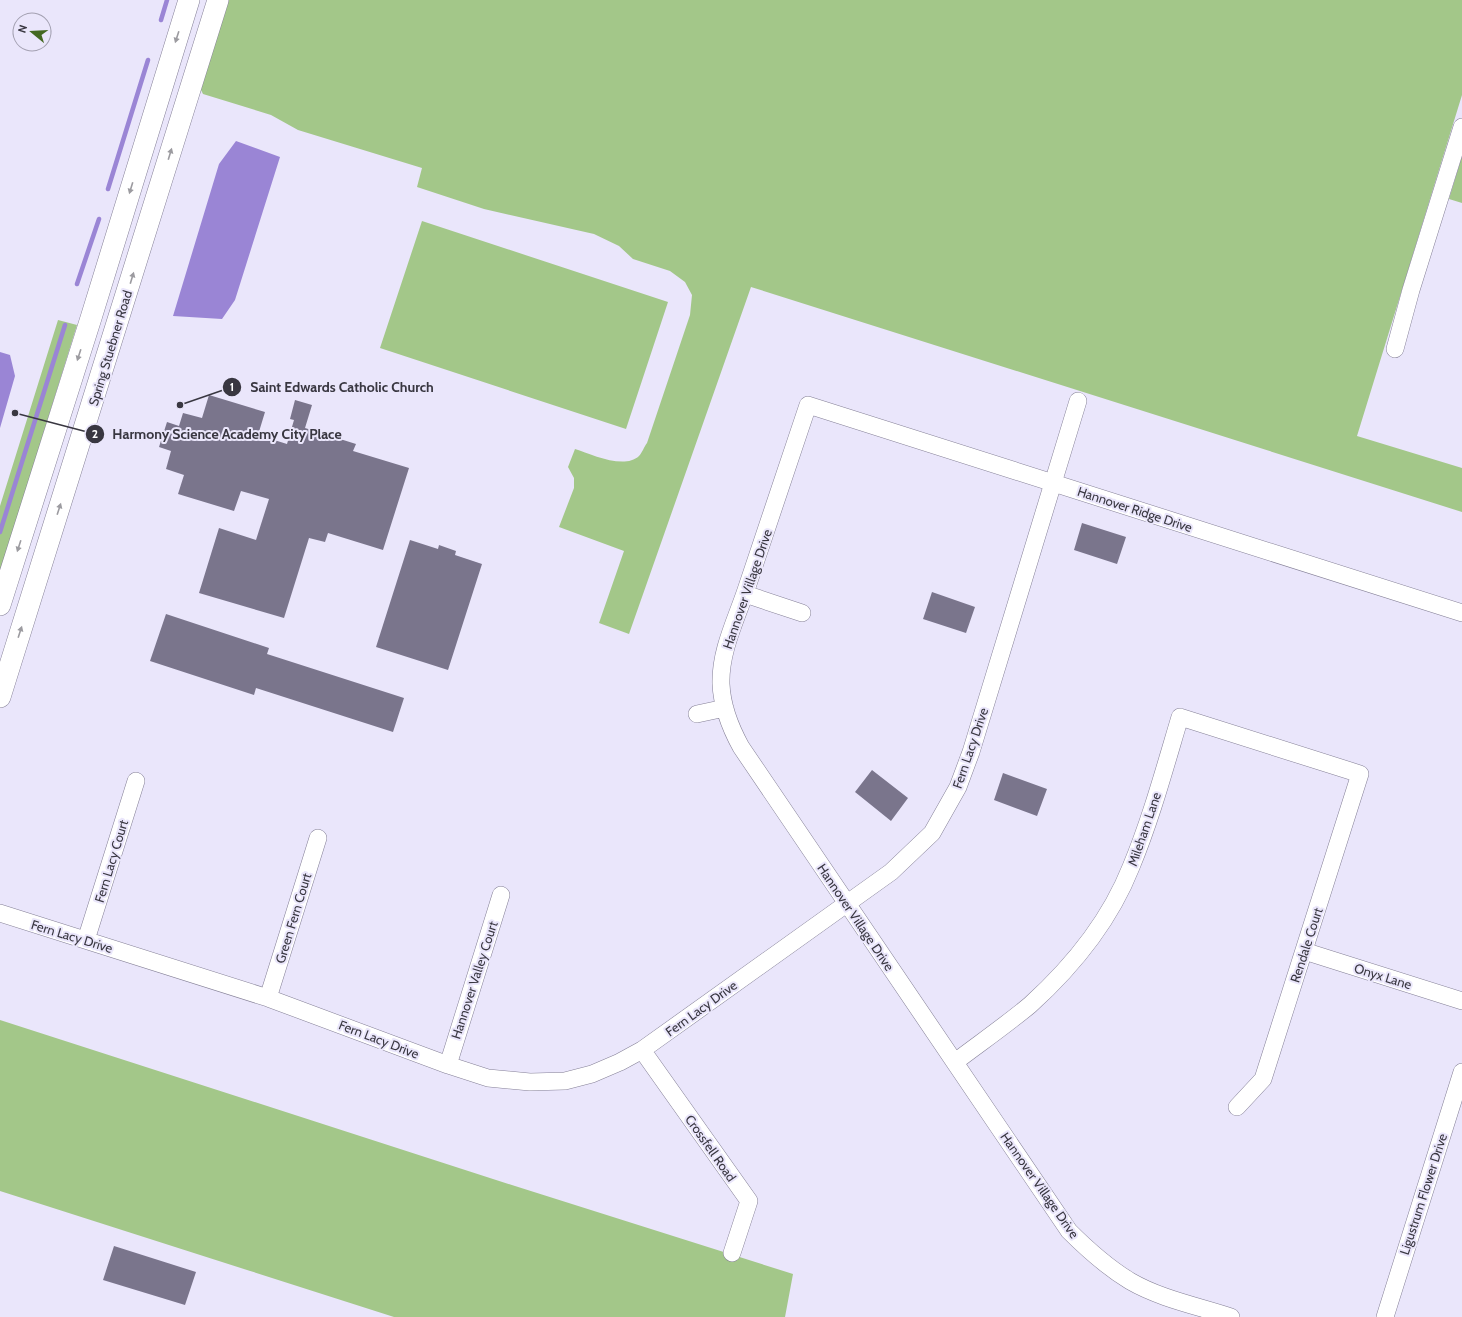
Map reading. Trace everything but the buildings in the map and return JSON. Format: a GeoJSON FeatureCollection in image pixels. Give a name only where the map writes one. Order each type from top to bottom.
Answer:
{"type":"FeatureCollection","features":[{"type":"Feature","properties":{"kind":"main road","name":"Spring Stuebner Road"},"geometry":{"type":"LineString","coordinates":[[0,606],[189,0]]}},
{"type":"Feature","properties":{"kind":"main road","name":"Spring Stuebner Road"},"geometry":{"type":"LineString","coordinates":[[0,696],[6,652],[117,326],[218,0]]}},
{"type":"Feature","properties":{"kind":"main road"},"geometry":{"type":"LineString","coordinates":[[162,89],[188,98]]}},
{"type":"Feature","properties":{"kind":"main road"},"geometry":{"type":"LineString","coordinates":[[91,318],[117,326]]}},
{"type":"Feature","properties":{"kind":"street"},"geometry":{"type":"LineString","coordinates":[[1396,349],[1411,290],[1462,128]]}},
{"type":"Feature","properties":{"kind":"street","name":"Fern Lacy Drive"},"geometry":{"type":"LineString","coordinates":[[0,913],[268,998],[448,1065],[488,1078],[530,1082],[565,1081],[592,1074],[620,1062],[642,1050],[891,872],[932,833],[958,787],[971,752],[1078,401]]}},
{"type":"Feature","properties":{"kind":"street","name":"Hannover Ridge Drive"},"geometry":{"type":"LineString","coordinates":[[808,405],[1462,613]]}},
{"type":"Feature","properties":{"kind":"street","name":"Hannover Village Drive"},"geometry":{"type":"LineString","coordinates":[[808,405],[724,655],[721,683],[724,708],[730,726],[740,747],[1069,1231],[1097,1258],[1132,1282],[1160,1294],[1231,1317]]}},
{"type":"Feature","properties":{"kind":"street"},"geometry":{"type":"LineString","coordinates":[[745,594],[802,613]]}},
{"type":"Feature","properties":{"kind":"street"},"geometry":{"type":"LineString","coordinates":[[697,714],[724,708]]}},
{"type":"Feature","properties":{"kind":"street","name":"Mileham Lane"},"geometry":{"type":"LineString","coordinates":[[955,1062],[1029,1006],[1050,986],[1077,956],[1106,915],[1131,868],[1139,847],[1180,717],[1360,774]]}},
{"type":"Feature","properties":{"kind":"street","name":"Rendale Court"},"geometry":{"type":"LineString","coordinates":[[1237,1107],[1263,1079],[1360,774]]}},
{"type":"Feature","properties":{"kind":"street","name":"Fern Lacy Court"},"geometry":{"type":"LineString","coordinates":[[86,940],[136,781]]}},
{"type":"Feature","properties":{"kind":"street","name":"Green Fern Court"},"geometry":{"type":"LineString","coordinates":[[268,998],[318,838]]}},
{"type":"Feature","properties":{"kind":"street","name":"Hannover Valley Court"},"geometry":{"type":"LineString","coordinates":[[448,1065],[501,895]]}},
{"type":"Feature","properties":{"kind":"street","name":"Onyx Lane"},"geometry":{"type":"LineString","coordinates":[[1304,951],[1462,1001]]}},
{"type":"Feature","properties":{"kind":"street","name":"Crossfell Road"},"geometry":{"type":"LineString","coordinates":[[642,1050],[749,1201],[732,1252]]}},
{"type":"Feature","properties":{"kind":"street","name":"Ligustrum Flower Drive"},"geometry":{"type":"LineString","coordinates":[[1384,1317],[1462,1072]]}},
{"type":"Feature","properties":{"kind":"green space"},"geometry":{"type":"Polygon","coordinates":[[[225,0],[1462,0],[1462,95],[1357,436],[1462,468],[1462,512],[751,287],[629,634],[599,623],[624,551],[559,527],[574,488],[574,478],[568,467],[575,449],[607,460],[625,462],[633,460],[641,453],[647,443],[690,315],[692,295],[685,282],[670,271],[633,259],[619,246],[594,234],[484,209],[417,187],[422,168],[298,130],[271,115],[203,94],[201,90],[225,0]]]}},
{"type":"Feature","properties":{"kind":"green space"},"geometry":{"type":"Polygon","coordinates":[[[1462,156],[1462,203],[1449,199],[1462,156]]]}},
{"type":"Feature","properties":{"kind":"green space"},"geometry":{"type":"Polygon","coordinates":[[[422,221],[668,302],[626,429],[380,348],[422,221]]]}},
{"type":"Feature","properties":{"kind":"green space"},"geometry":{"type":"Polygon","coordinates":[[[58,320],[77,325],[0,573],[0,506],[58,320]]]}},
{"type":"Feature","properties":{"kind":"green space"},"geometry":{"type":"Polygon","coordinates":[[[0,1020],[793,1274],[785,1317],[394,1317],[0,1191],[0,1020]]]}},
{"type":"Feature","properties":{"kind":"shaded area"},"geometry":{"type":"Polygon","coordinates":[[[236,141],[280,157],[235,300],[222,319],[173,316],[219,164],[236,141]]]}},
{"type":"Feature","properties":{"kind":"shaded area"},"geometry":{"type":"Polygon","coordinates":[[[0,352],[10,355],[15,376],[0,428],[0,352]]]}},
{"type":"Feature","properties":{"kind":"waterway"},"geometry":{"type":"LineString","coordinates":[[161,20],[167,0]]}},
{"type":"Feature","properties":{"kind":"waterway"},"geometry":{"type":"LineString","coordinates":[[108,189],[148,60]]}},
{"type":"Feature","properties":{"kind":"waterway"},"geometry":{"type":"LineString","coordinates":[[77,284],[99,219]]}},
{"type":"Feature","properties":{"kind":"waterway"},"geometry":{"type":"LineString","coordinates":[[0,532],[65,325]]}},
{"type":"Feature","properties":{"kind":"place","name":"Saint Edwards Catholic Church"},"geometry":{"type":"Point","coordinates":[180,405]}},
{"type":"Feature","properties":{"kind":"place","name":"Harmony Science Academy City Place"},"geometry":{"type":"Point","coordinates":[15,413]}}]}
